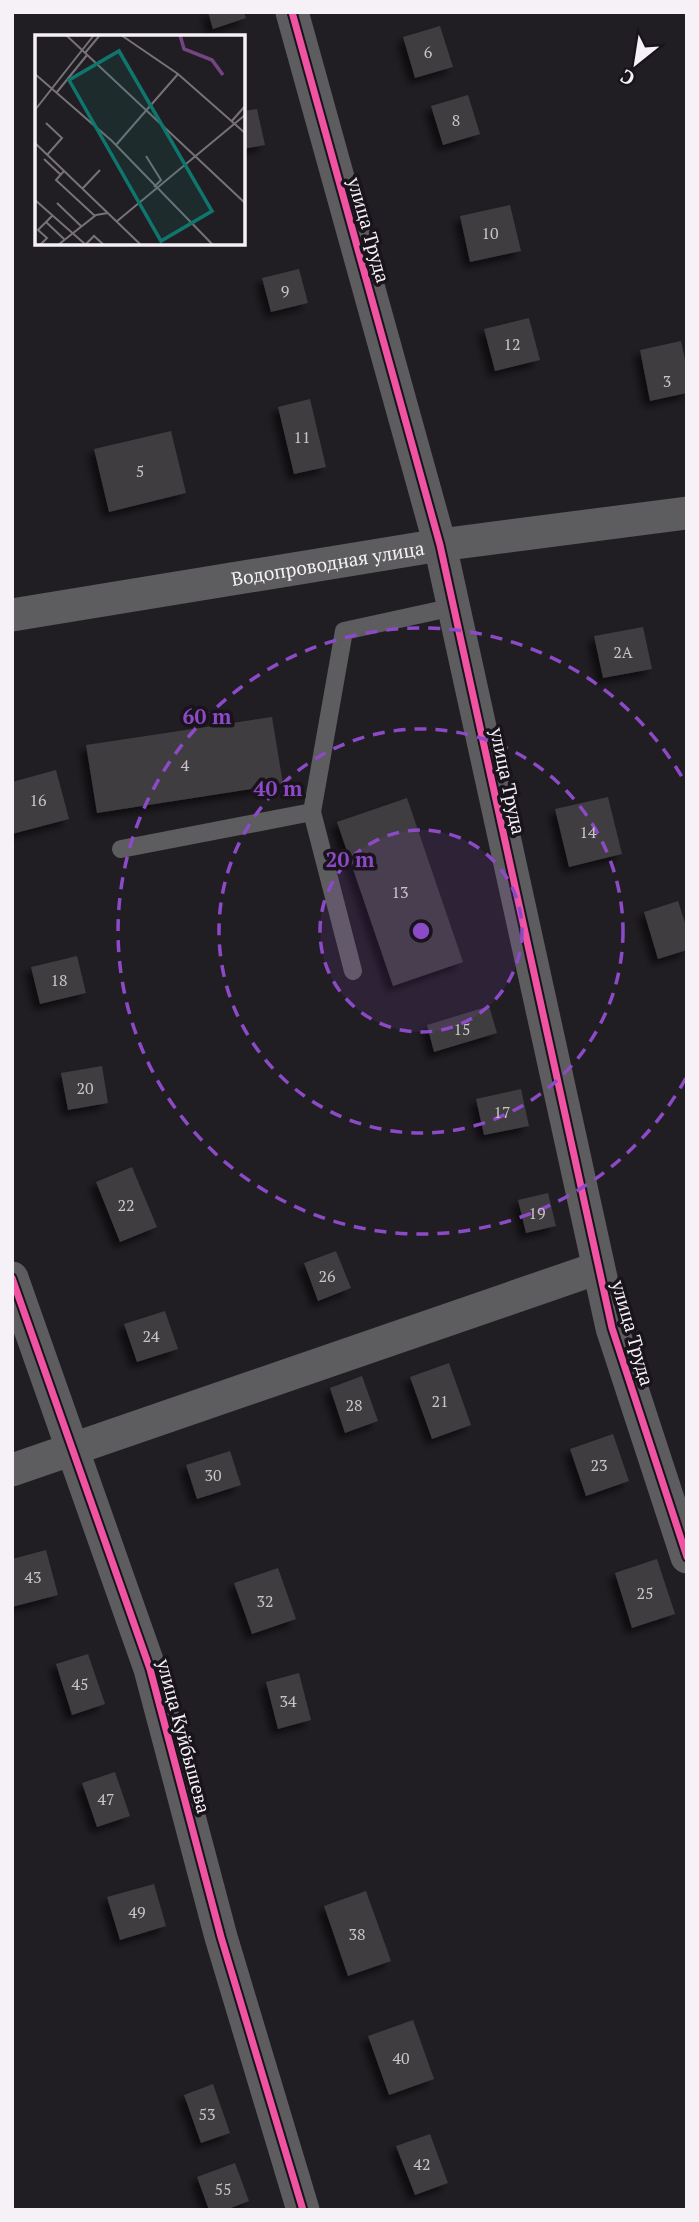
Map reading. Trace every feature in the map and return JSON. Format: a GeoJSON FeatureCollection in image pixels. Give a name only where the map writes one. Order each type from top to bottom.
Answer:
{"type":"FeatureCollection","features":[{"type":"Feature","properties":{"kind":"street","name":"улица Труда"},"geometry":{"type":"LineString","coordinates":[[292,12],[440,545],[612,1328],[687,1557]]}},
{"type":"Feature","properties":{"kind":"street","name":"Водопроводная улица"},"geometry":{"type":"LineString","coordinates":[[12,615],[440,545],[687,513]]}},
{"type":"Feature","properties":{"kind":"street"},"geometry":{"type":"LineString","coordinates":[[12,1470],[598,1268]]}},
{"type":"Feature","properties":{"kind":"street","name":"улица Куйбышева"},"geometry":{"type":"LineString","coordinates":[[12,1278],[150,1669],[221,1937],[303,2210]]}},
{"type":"Feature","properties":{"kind":"lane"},"geometry":{"type":"LineString","coordinates":[[354,971],[312,811],[344,631],[454,607]]}},
{"type":"Feature","properties":{"kind":"lane"},"geometry":{"type":"LineString","coordinates":[[121,849],[312,811]]}},
{"type":"Feature","properties":{"kind":"building"},"geometry":{"type":"Polygon","coordinates":[[[208,12],[244,12],[246,18],[213,29],[208,12]]]}},
{"type":"Feature","properties":{"kind":"building"},"geometry":{"type":"Polygon","coordinates":[[[440,26],[453,67],[415,78],[403,37],[440,26]]]}},
{"type":"Feature","properties":{"kind":"building"},"geometry":{"type":"Polygon","coordinates":[[[468,95],[480,134],[443,145],[431,106],[468,95]]]}},
{"type":"Feature","properties":{"kind":"building"},"geometry":{"type":"Polygon","coordinates":[[[257,109],[265,145],[245,149],[245,111],[257,109]]]}},
{"type":"Feature","properties":{"kind":"building"},"geometry":{"type":"Polygon","coordinates":[[[510,205],[521,251],[470,262],[460,216],[510,205]]]}},
{"type":"Feature","properties":{"kind":"building"},"geometry":{"type":"Polygon","coordinates":[[[299,269],[308,303],[271,312],[262,278],[299,269]]]}},
{"type":"Feature","properties":{"kind":"building"},"geometry":{"type":"Polygon","coordinates":[[[529,318],[540,360],[495,371],[484,329],[529,318]]]}},
{"type":"Feature","properties":{"kind":"building"},"geometry":{"type":"Polygon","coordinates":[[[681,341],[687,369],[687,393],[650,401],[640,350],[681,341]]]}},
{"type":"Feature","properties":{"kind":"building"},"geometry":{"type":"Polygon","coordinates":[[[310,399],[326,467],[294,474],[278,407],[310,399]]]}},
{"type":"Feature","properties":{"kind":"building"},"geometry":{"type":"Polygon","coordinates":[[[171,431],[186,493],[109,512],[94,449],[171,431]]]}},
{"type":"Feature","properties":{"kind":"building"},"geometry":{"type":"Polygon","coordinates":[[[643,627],[652,669],[603,678],[594,636],[643,627]]]}},
{"type":"Feature","properties":{"kind":"building"},"geometry":{"type":"Polygon","coordinates":[[[272,717],[283,784],[97,813],[86,745],[272,717]]]}},
{"type":"Feature","properties":{"kind":"building"},"geometry":{"type":"Polygon","coordinates":[[[56,770],[69,819],[12,834],[12,782],[56,770]]]}},
{"type":"Feature","properties":{"kind":"building"},"geometry":{"type":"Polygon","coordinates":[[[608,797],[622,854],[569,867],[555,809],[608,797]]]}},
{"type":"Feature","properties":{"kind":"building"},"geometry":{"type":"Polygon","coordinates":[[[407,798],[463,962],[393,986],[337,822],[407,798]]]}},
{"type":"Feature","properties":{"kind":"building"},"geometry":{"type":"Polygon","coordinates":[[[678,901],[687,929],[687,950],[658,959],[644,912],[678,901]]]}},
{"type":"Feature","properties":{"kind":"building"},"geometry":{"type":"Polygon","coordinates":[[[77,956],[86,993],[40,1004],[31,967],[77,956]]]}},
{"type":"Feature","properties":{"kind":"building"},"geometry":{"type":"Polygon","coordinates":[[[489,1006],[497,1033],[434,1052],[427,1025],[489,1006]]]}},
{"type":"Feature","properties":{"kind":"building"},"geometry":{"type":"Polygon","coordinates":[[[102,1066],[108,1103],[68,1110],[61,1073],[102,1066]]]}},
{"type":"Feature","properties":{"kind":"building"},"geometry":{"type":"Polygon","coordinates":[[[521,1089],[529,1126],[484,1135],[476,1099],[521,1089]]]}},
{"type":"Feature","properties":{"kind":"building"},"geometry":{"type":"Polygon","coordinates":[[[132,1167],[157,1227],[120,1242],[96,1182],[132,1167]]]}},
{"type":"Feature","properties":{"kind":"building"},"geometry":{"type":"Polygon","coordinates":[[[548,1193],[556,1226],[526,1233],[518,1200],[548,1193]]]}},
{"type":"Feature","properties":{"kind":"building"},"geometry":{"type":"Polygon","coordinates":[[[336,1251],[351,1288],[318,1301],[304,1263],[336,1251]]]}},
{"type":"Feature","properties":{"kind":"building"},"geometry":{"type":"Polygon","coordinates":[[[165,1311],[178,1349],[137,1362],[124,1324],[165,1311]]]}},
{"type":"Feature","properties":{"kind":"building"},"geometry":{"type":"Polygon","coordinates":[[[449,1363],[471,1425],[432,1439],[410,1377],[449,1363]]]}},
{"type":"Feature","properties":{"kind":"building"},"geometry":{"type":"Polygon","coordinates":[[[362,1376],[378,1421],[345,1433],[330,1388],[362,1376]]]}},
{"type":"Feature","properties":{"kind":"building"},"geometry":{"type":"Polygon","coordinates":[[[613,1434],[629,1481],[586,1496],[570,1449],[613,1434]]]}},
{"type":"Feature","properties":{"kind":"building"},"geometry":{"type":"Polygon","coordinates":[[[230,1451],[241,1485],[197,1499],[186,1465],[230,1451]]]}},
{"type":"Feature","properties":{"kind":"building"},"geometry":{"type":"Polygon","coordinates":[[[46,1550],[58,1595],[12,1607],[12,1559],[46,1550]]]}},
{"type":"Feature","properties":{"kind":"building"},"geometry":{"type":"Polygon","coordinates":[[[657,1559],[675,1614],[632,1628],[615,1573],[657,1559]]]}},
{"type":"Feature","properties":{"kind":"building"},"geometry":{"type":"Polygon","coordinates":[[[278,1568],[296,1619],[252,1634],[234,1583],[278,1568]]]}},
{"type":"Feature","properties":{"kind":"building"},"geometry":{"type":"Polygon","coordinates":[[[88,1654],[105,1704],[72,1715],[56,1664],[88,1654]]]}},
{"type":"Feature","properties":{"kind":"building"},"geometry":{"type":"Polygon","coordinates":[[[299,1673],[311,1720],[278,1729],[266,1682],[299,1673]]]}},
{"type":"Feature","properties":{"kind":"building"},"geometry":{"type":"Polygon","coordinates":[[[115,1772],[130,1816],[97,1827],[82,1783],[115,1772]]]}},
{"type":"Feature","properties":{"kind":"building"},"geometry":{"type":"Polygon","coordinates":[[[154,1884],[166,1926],[120,1940],[107,1897],[154,1884]]]}},
{"type":"Feature","properties":{"kind":"building"},"geometry":{"type":"Polygon","coordinates":[[[366,1891],[391,1961],[348,1976],[324,1906],[366,1891]]]}},
{"type":"Feature","properties":{"kind":"building"},"geometry":{"type":"Polygon","coordinates":[[[413,2020],[434,2079],[389,2095],[368,2036],[413,2020]]]}},
{"type":"Feature","properties":{"kind":"building"},"geometry":{"type":"Polygon","coordinates":[[[213,2084],[230,2133],[201,2143],[184,2095],[213,2084]]]}},
{"type":"Feature","properties":{"kind":"building"},"geometry":{"type":"Polygon","coordinates":[[[430,2134],[448,2183],[415,2195],[396,2146],[430,2134]]]}},
{"type":"Feature","properties":{"kind":"building"},"geometry":{"type":"Polygon","coordinates":[[[235,2163],[249,2201],[226,2210],[209,2210],[197,2177],[235,2163]]]}},
{"type":"Feature","properties":{"kind":"cycle path"},"geometry":{"type":"LineString","coordinates":[[292,12],[440,545],[612,1328],[687,1557]]}},
{"type":"Feature","properties":{"kind":"cycle path"},"geometry":{"type":"LineString","coordinates":[[12,1278],[150,1669],[221,1937],[303,2210]]}}]}
